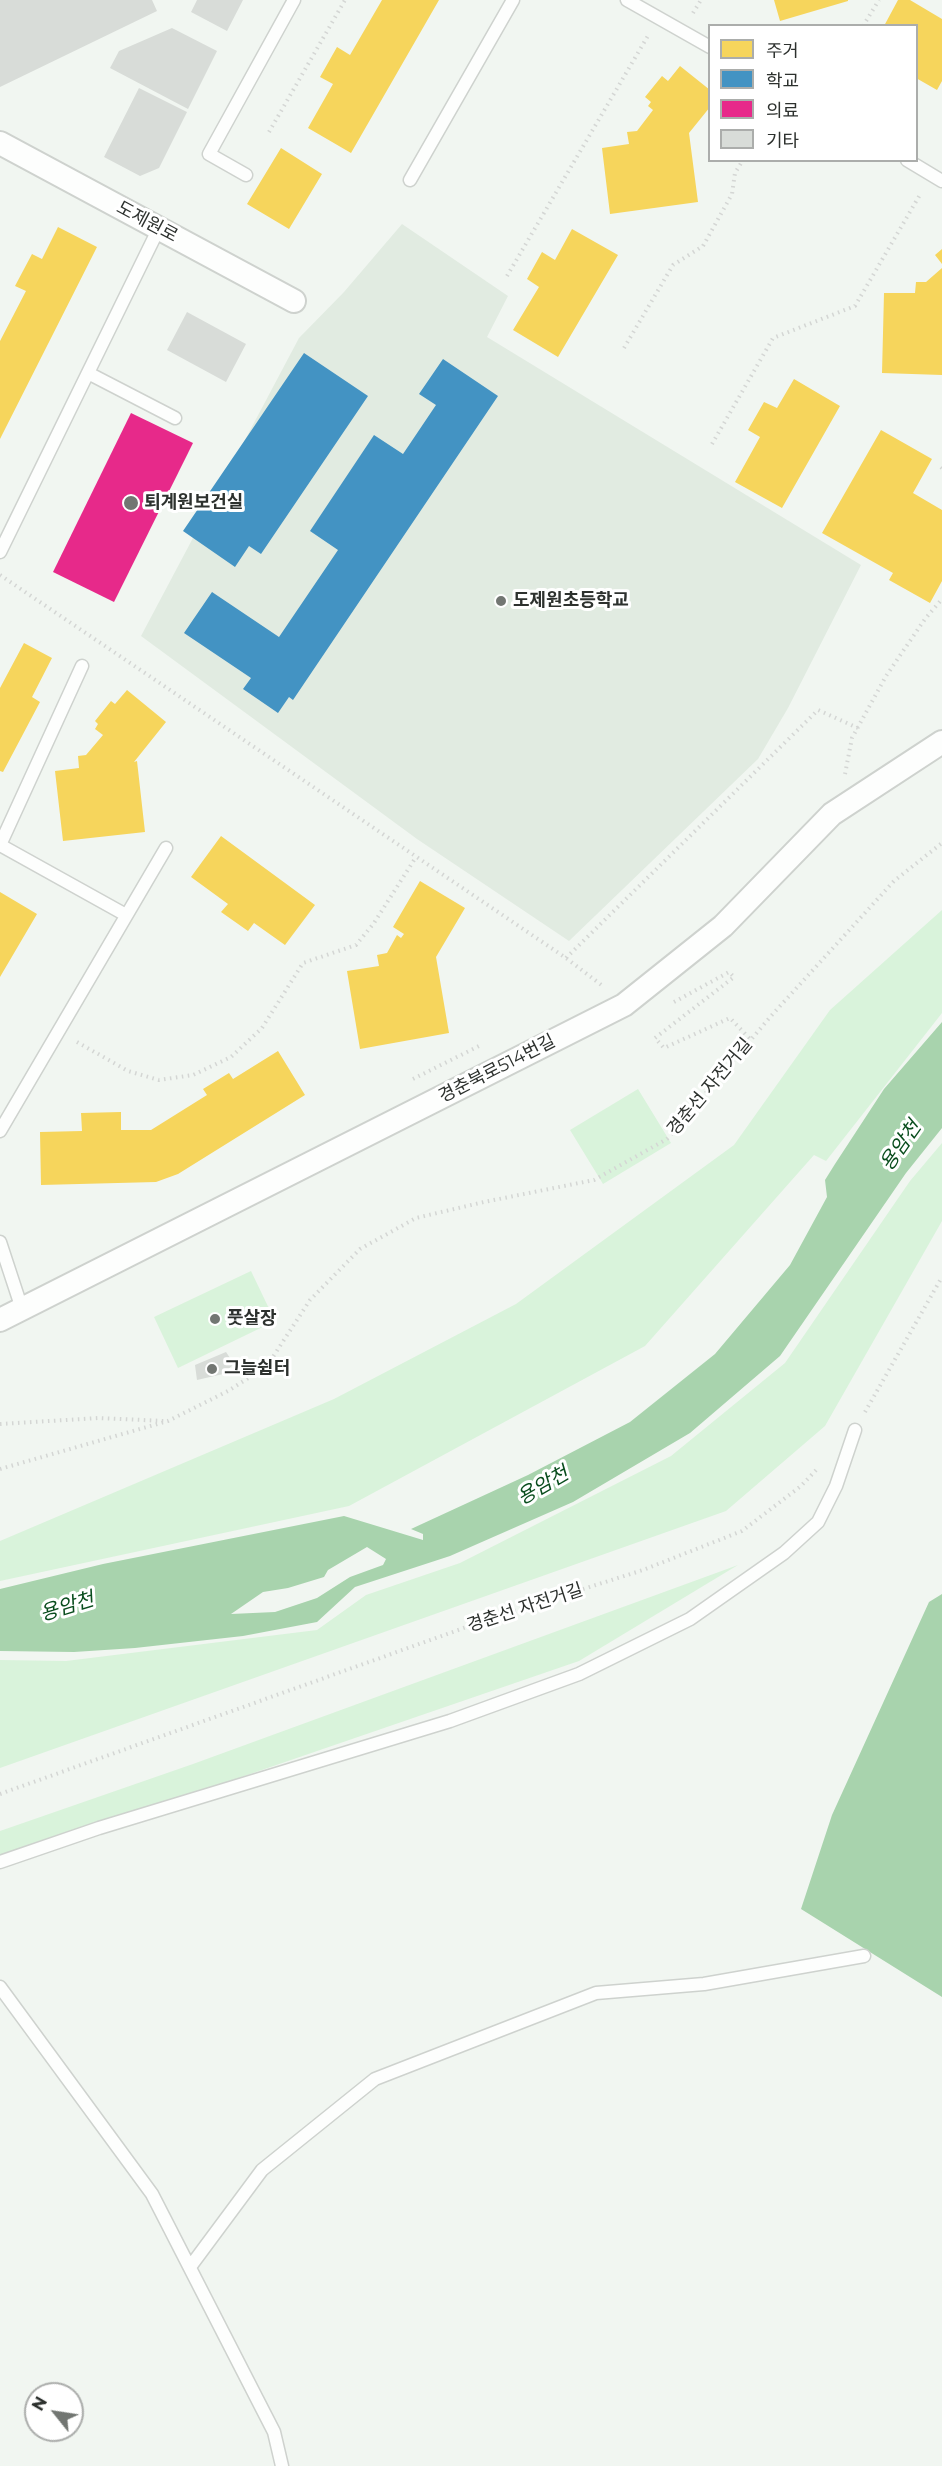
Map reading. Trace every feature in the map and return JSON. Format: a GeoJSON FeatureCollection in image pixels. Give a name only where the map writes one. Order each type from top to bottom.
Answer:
{"type":"FeatureCollection","features":[{"type":"Feature","properties":{"kind":"street","name":"도제원로"},"geometry":{"type":"LineString","coordinates":[[0,144],[294,301]]}},
{"type":"Feature","properties":{"kind":"street","name":"경춘북로514번길"},"geometry":{"type":"LineString","coordinates":[[0,1320],[618,995],[723,926],[832,814],[942,742]]}},
{"type":"Feature","properties":{"kind":"lane"},"geometry":{"type":"LineString","coordinates":[[246,175],[210,154],[294,0]]}},
{"type":"Feature","properties":{"kind":"lane"},"geometry":{"type":"LineString","coordinates":[[410,180],[513,0]]}},
{"type":"Feature","properties":{"kind":"lane"},"geometry":{"type":"LineString","coordinates":[[627,0],[708,46]]}},
{"type":"Feature","properties":{"kind":"lane"},"geometry":{"type":"LineString","coordinates":[[910,162],[937,178]]}},
{"type":"Feature","properties":{"kind":"lane"},"geometry":{"type":"LineString","coordinates":[[0,552],[159,228]]}},
{"type":"Feature","properties":{"kind":"lane"},"geometry":{"type":"LineString","coordinates":[[88,373],[175,418]]}},
{"type":"Feature","properties":{"kind":"lane"},"geometry":{"type":"LineString","coordinates":[[82,666],[0,845],[126,915]]}},
{"type":"Feature","properties":{"kind":"lane"},"geometry":{"type":"LineString","coordinates":[[0,1131],[166,848]]}},
{"type":"Feature","properties":{"kind":"lane"},"geometry":{"type":"LineString","coordinates":[[0,1242],[22,1309]]}},
{"type":"Feature","properties":{"kind":"lane"},"geometry":{"type":"LineString","coordinates":[[0,1862],[99,1828],[450,1721],[579,1674],[690,1619],[784,1553],[818,1522],[836,1486],[855,1430]]}},
{"type":"Feature","properties":{"kind":"lane"},"geometry":{"type":"LineString","coordinates":[[190,2267],[262,2170],[375,2079],[596,1993],[704,1984],[864,1956]]}},
{"type":"Feature","properties":{"kind":"lane"},"geometry":{"type":"LineString","coordinates":[[0,1987],[152,2194],[274,2432],[282,2466]]}},
{"type":"Feature","properties":{"kind":"path"},"geometry":{"type":"LineString","coordinates":[[269,132],[345,0]]}},
{"type":"Feature","properties":{"kind":"path"},"geometry":{"type":"LineString","coordinates":[[864,24],[879,0]]}},
{"type":"Feature","properties":{"kind":"path"},"geometry":{"type":"LineString","coordinates":[[507,276],[658,18]]}},
{"type":"Feature","properties":{"kind":"path"},"geometry":{"type":"LineString","coordinates":[[624,348],[672,265],[703,246],[732,194],[735,173],[742,162]]}},
{"type":"Feature","properties":{"kind":"path"},"geometry":{"type":"LineString","coordinates":[[712,444],[773,338],[855,306],[937,178]]}},
{"type":"Feature","properties":{"kind":"path"},"geometry":{"type":"LineString","coordinates":[[0,575],[566,958],[603,987],[618,995]]}},
{"type":"Feature","properties":{"kind":"path"},"geometry":{"type":"LineString","coordinates":[[832,814],[840,800],[852,738],[886,676],[942,599]]}},
{"type":"Feature","properties":{"kind":"path"},"geometry":{"type":"LineString","coordinates":[[566,958],[818,710],[858,728]]}},
{"type":"Feature","properties":{"kind":"path","name":"경춘선 자전거길"},"geometry":{"type":"LineString","coordinates":[[0,1469],[168,1421],[228,1391],[267,1366],[310,1300],[360,1249],[416,1218],[594,1180],[667,1139],[751,1040],[894,881],[942,843]]}},
{"type":"Feature","properties":{"kind":"path"},"geometry":{"type":"LineString","coordinates":[[58,1031],[128,1071],[159,1080],[193,1075],[231,1057],[262,1028],[303,963],[356,945],[374,923],[416,857]]}},
{"type":"Feature","properties":{"kind":"path"},"geometry":{"type":"LineString","coordinates":[[671,1003],[729,972],[734,977],[656,1038],[664,1048],[730,1018],[751,1040]]}},
{"type":"Feature","properties":{"kind":"path"},"geometry":{"type":"LineString","coordinates":[[603,987],[618,995]]}},
{"type":"Feature","properties":{"kind":"path"},"geometry":{"type":"LineString","coordinates":[[593,992],[603,987]]}},
{"type":"Feature","properties":{"kind":"path"},"geometry":{"type":"LineString","coordinates":[[405,1083],[488,1041]]}},
{"type":"Feature","properties":{"kind":"path"},"geometry":{"type":"LineString","coordinates":[[855,1430],[942,1277]]}},
{"type":"Feature","properties":{"kind":"path","name":"경춘선 자전거길"},"geometry":{"type":"LineString","coordinates":[[0,1424],[99,1418],[168,1421]]}},
{"type":"Feature","properties":{"kind":"path","name":"경춘선 자전거길"},"geometry":{"type":"LineString","coordinates":[[0,1794],[489,1619],[643,1570],[742,1531],[801,1486],[824,1462]]}},
{"type":"Feature","properties":{"kind":"shaded area","name":"도제원초등학교"},"geometry":{"type":"Polygon","coordinates":[[[402,224],[508,296],[487,337],[861,565],[788,708],[758,759],[569,941],[417,839],[141,636],[299,338],[344,292],[402,224]]]}},
{"type":"Feature","properties":{"kind":"shaded area"},"geometry":{"type":"Polygon","coordinates":[[[942,910],[942,1013],[826,1161],[814,1155],[645,1346],[349,1506],[0,1581],[0,1541],[334,1399],[516,1304],[734,1145],[830,1010],[942,910]]]}},
{"type":"Feature","properties":{"kind":"shaded area"},"geometry":{"type":"Polygon","coordinates":[[[638,1089],[671,1143],[603,1184],[570,1130],[638,1089]]]}},
{"type":"Feature","properties":{"kind":"shaded area"},"geometry":{"type":"Polygon","coordinates":[[[942,1143],[942,1221],[825,1426],[726,1511],[0,1768],[0,1660],[66,1661],[317,1630],[366,1595],[460,1563],[671,1456],[785,1363],[910,1181],[942,1143]]]}},
{"type":"Feature","properties":{"kind":"shaded area","name":"풋살장"},"geometry":{"type":"Polygon","coordinates":[[[251,1271],[275,1321],[178,1368],[154,1317],[251,1271]]]}},
{"type":"Feature","properties":{"kind":"shaded area"},"geometry":{"type":"Polygon","coordinates":[[[738,1565],[579,1661],[0,1860],[0,1831],[193,1764],[738,1565]]]}},
{"type":"Feature","properties":{"kind":"water","name":"용암천"},"geometry":{"type":"Polygon","coordinates":[[[942,1022],[942,1128],[906,1173],[780,1356],[690,1433],[573,1502],[450,1556],[355,1587],[317,1622],[243,1636],[135,1648],[74,1652],[0,1651],[0,1589],[103,1564],[344,1516],[423,1540],[423,1534],[411,1529],[528,1475],[630,1422],[715,1354],[790,1265],[827,1197],[825,1180],[884,1089],[942,1022]],[[367,1547],[328,1570],[324,1577],[288,1588],[263,1592],[231,1614],[275,1612],[317,1598],[350,1577],[383,1565],[386,1559],[367,1547]]]}},
{"type":"Feature","properties":{"kind":"water"},"geometry":{"type":"Polygon","coordinates":[[[942,1594],[942,1997],[801,1909],[832,1815],[929,1602],[942,1594]]]}},
{"type":"Feature","properties":{"kind":"building: 주거"},"geometry":{"type":"Polygon","coordinates":[[[382,0],[439,0],[351,153],[308,128],[333,84],[320,77],[337,47],[350,55],[382,0]]]}},
{"type":"Feature","properties":{"kind":"building: 주거"},"geometry":{"type":"Polygon","coordinates":[[[774,0],[848,0],[848,1],[780,21],[774,0]]]}},
{"type":"Feature","properties":{"kind":"building: 주거"},"geometry":{"type":"Polygon","coordinates":[[[898,0],[910,0],[942,19],[942,81],[937,90],[918,79],[918,24],[885,24],[898,0]]]}},
{"type":"Feature","properties":{"kind":"building: 주거"},"geometry":{"type":"Polygon","coordinates":[[[680,66],[708,88],[708,109],[689,133],[698,202],[610,214],[602,148],[629,144],[627,132],[637,131],[653,110],[648,106],[651,102],[645,97],[662,76],[668,81],[680,66]]]}},
{"type":"Feature","properties":{"kind":"building: 주거"},"geometry":{"type":"Polygon","coordinates":[[[281,148],[322,174],[289,229],[247,204],[281,148]]]}},
{"type":"Feature","properties":{"kind":"building: 주거"},"geometry":{"type":"Polygon","coordinates":[[[58,227],[97,247],[0,439],[0,341],[26,291],[15,286],[32,254],[42,259],[58,227]]]}},
{"type":"Feature","properties":{"kind":"building: 주거"},"geometry":{"type":"Polygon","coordinates":[[[572,229],[618,255],[558,357],[513,330],[539,287],[527,279],[542,252],[555,260],[572,229]]]}},
{"type":"Feature","properties":{"kind":"building: 주거"},"geometry":{"type":"Polygon","coordinates":[[[942,249],[942,264],[935,255],[942,249]]]}},
{"type":"Feature","properties":{"kind":"building: 주거"},"geometry":{"type":"Polygon","coordinates":[[[942,268],[942,375],[882,373],[884,293],[915,293],[916,282],[926,282],[942,268]]]}},
{"type":"Feature","properties":{"kind":"building: 주거"},"geometry":{"type":"Polygon","coordinates":[[[794,379],[840,406],[782,508],[735,482],[760,437],[748,430],[764,402],[777,408],[794,379]]]}},
{"type":"Feature","properties":{"kind":"building: 주거"},"geometry":{"type":"Polygon","coordinates":[[[881,430],[932,459],[913,493],[942,510],[942,581],[930,603],[889,580],[893,573],[822,533],[881,430]]]}},
{"type":"Feature","properties":{"kind":"building: 주거"},"geometry":{"type":"Polygon","coordinates":[[[24,643],[52,658],[32,697],[40,702],[3,772],[0,771],[0,688],[24,643]]]}},
{"type":"Feature","properties":{"kind":"building: 주거"},"geometry":{"type":"Polygon","coordinates":[[[127,690],[166,722],[134,762],[137,761],[145,832],[63,841],[55,771],[79,768],[78,756],[86,755],[103,735],[95,729],[98,724],[95,721],[111,701],[115,704],[127,690]]]}},
{"type":"Feature","properties":{"kind":"building: 주거"},"geometry":{"type":"Polygon","coordinates":[[[221,836],[315,905],[285,945],[254,923],[248,931],[221,912],[228,904],[191,877],[221,836]]]}},
{"type":"Feature","properties":{"kind":"building: 주거"},"geometry":{"type":"Polygon","coordinates":[[[420,881],[465,908],[436,957],[449,1033],[360,1049],[347,971],[379,966],[377,955],[387,953],[397,935],[401,938],[404,934],[393,927],[420,881]]]}},
{"type":"Feature","properties":{"kind":"building: 주거"},"geometry":{"type":"Polygon","coordinates":[[[0,892],[37,914],[0,977],[0,892]]]}},
{"type":"Feature","properties":{"kind":"building: 주거"},"geometry":{"type":"Polygon","coordinates":[[[278,1051],[305,1095],[178,1174],[156,1182],[41,1185],[40,1132],[82,1131],[81,1113],[121,1112],[121,1130],[151,1130],[207,1095],[203,1089],[229,1073],[233,1079],[278,1051]]]}},
{"type":"Feature","properties":{"kind":"building: 학교"},"geometry":{"type":"Polygon","coordinates":[[[304,353],[368,396],[261,554],[249,546],[235,567],[183,531],[304,353]]]}},
{"type":"Feature","properties":{"kind":"building: 학교"},"geometry":{"type":"Polygon","coordinates":[[[443,359],[498,396],[293,700],[289,697],[278,713],[243,689],[251,678],[184,633],[212,592],[279,637],[338,550],[310,531],[374,435],[403,454],[436,405],[419,394],[443,359]]]}},
{"type":"Feature","properties":{"kind":"building: 의료"},"geometry":{"type":"Polygon","coordinates":[[[131,413],[193,443],[114,602],[53,572],[131,413]]]}},
{"type":"Feature","properties":{"kind":"building: 기타"},"geometry":{"type":"Polygon","coordinates":[[[0,0],[152,0],[157,11],[0,87],[0,0]]]}},
{"type":"Feature","properties":{"kind":"building: 기타"},"geometry":{"type":"Polygon","coordinates":[[[197,0],[243,0],[227,31],[191,12],[197,0]]]}},
{"type":"Feature","properties":{"kind":"building: 기타"},"geometry":{"type":"Polygon","coordinates":[[[172,28],[217,51],[188,109],[110,68],[119,51],[172,28]]]}},
{"type":"Feature","properties":{"kind":"building: 기타"},"geometry":{"type":"Polygon","coordinates":[[[139,88],[187,112],[159,168],[140,176],[104,157],[139,88]]]}},
{"type":"Feature","properties":{"kind":"building: 기타"},"geometry":{"type":"Polygon","coordinates":[[[187,312],[246,344],[226,382],[167,350],[187,312]]]}},
{"type":"Feature","properties":{"kind":"building: 기타","name":"그늘쉼터"},"geometry":{"type":"Polygon","coordinates":[[[226,1352],[234,1364],[223,1374],[197,1380],[195,1365],[226,1352]]]}},
{"type":"Feature","properties":{"kind":"place","name":"퇴계원보건실"},"geometry":{"type":"Point","coordinates":[131,503]}},
{"type":"Feature","properties":{"kind":"place","name":"도제원초등학교"},"geometry":{"type":"Point","coordinates":[501,601]}},
{"type":"Feature","properties":{"kind":"place","name":"풋살장"},"geometry":{"type":"Point","coordinates":[215,1319]}},
{"type":"Feature","properties":{"kind":"place","name":"그늘쉼터"},"geometry":{"type":"Point","coordinates":[212,1369]}}]}
